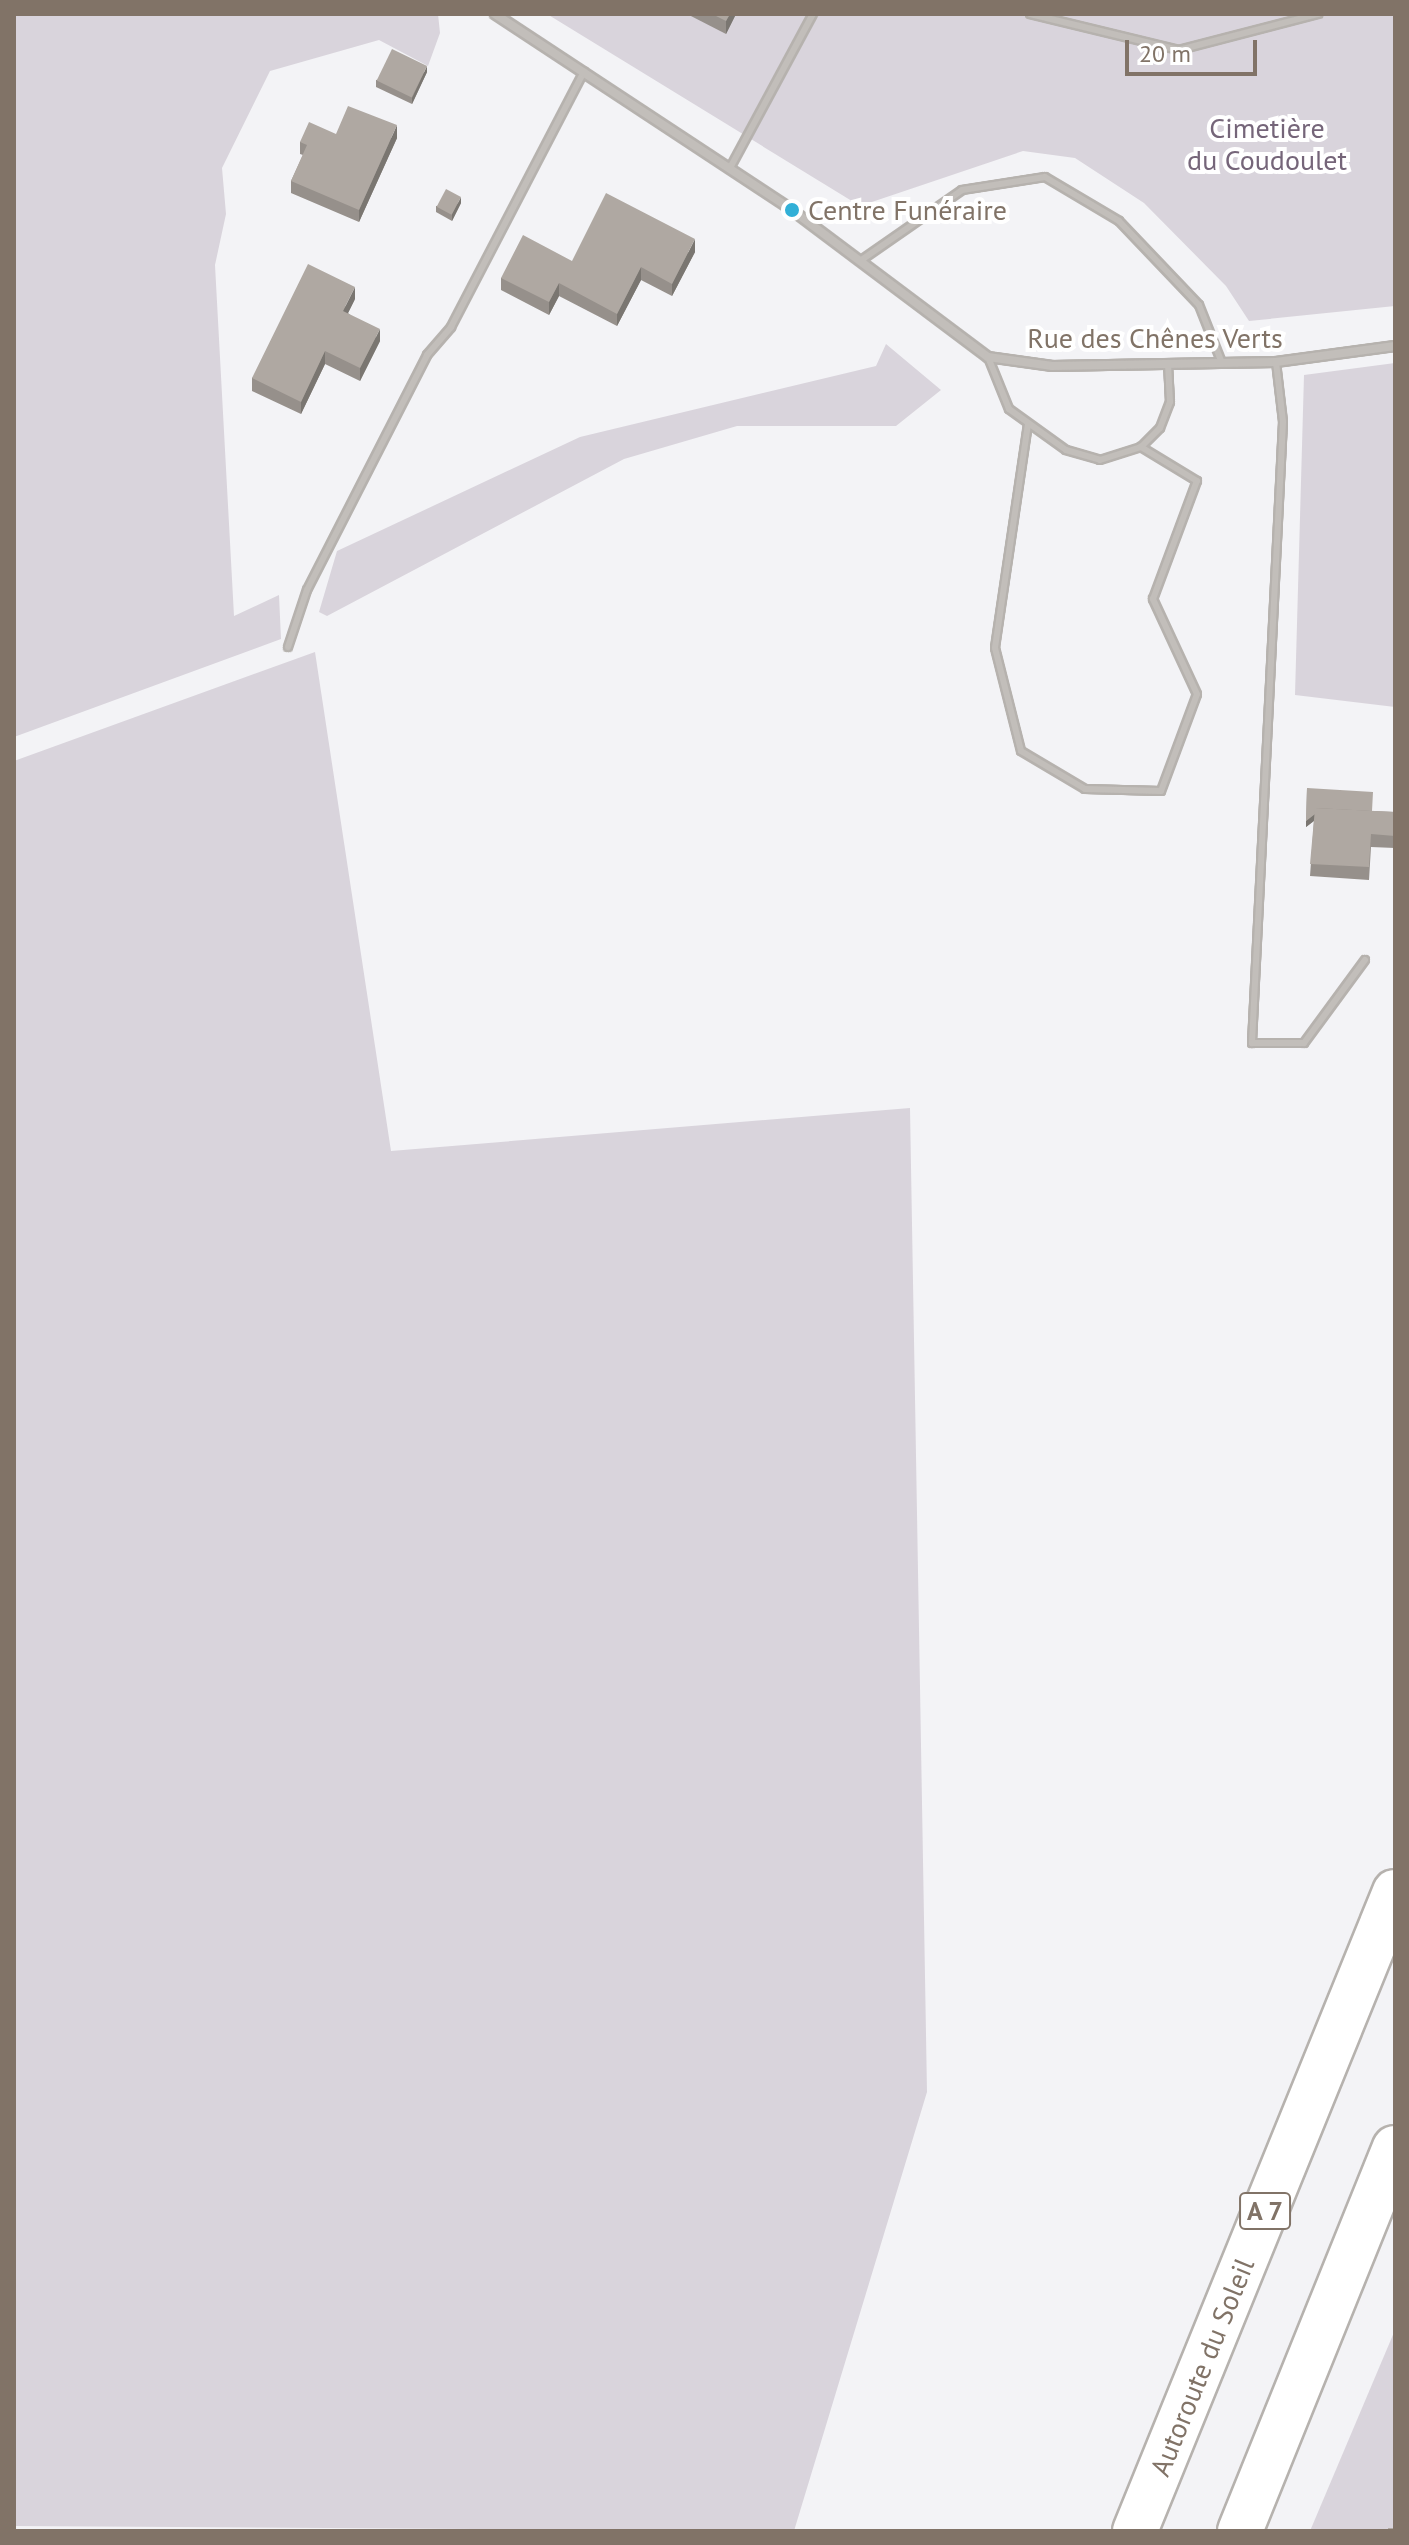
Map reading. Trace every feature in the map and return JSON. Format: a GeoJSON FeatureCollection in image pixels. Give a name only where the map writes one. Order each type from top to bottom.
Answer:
{"type":"FeatureCollection","features":[{"type":"Feature","properties":{"kind":"highway","name":"Autoroute du Soleil"},"geometry":{"type":"LineString","coordinates":[[1135,2531],[1395,1892]]}},
{"type":"Feature","properties":{"kind":"highway"},"geometry":{"type":"LineString","coordinates":[[1240,2531],[1395,2148]]}},
{"type":"Feature","properties":{"kind":"street","name":"Rue des Chênes Verts"},"geometry":{"type":"LineString","coordinates":[[495,14],[730,168],[988,357],[1052,366],[1276,362],[1395,346]]}},
{"type":"Feature","properties":{"kind":"lane"},"geometry":{"type":"LineString","coordinates":[[730,168],[813,14]]}},
{"type":"Feature","properties":{"kind":"lane"},"geometry":{"type":"LineString","coordinates":[[1030,14],[1179,50],[1318,14]]}},
{"type":"Feature","properties":{"kind":"lane"},"geometry":{"type":"LineString","coordinates":[[288,647],[307,590],[420,369],[451,327],[584,71]]}},
{"type":"Feature","properties":{"kind":"lane"},"geometry":{"type":"LineString","coordinates":[[860,261],[962,190],[1045,177],[1129,231],[1199,305],[1222,363]]}},
{"type":"Feature","properties":{"kind":"lane"},"geometry":{"type":"LineString","coordinates":[[988,357],[1009,409],[1066,450],[1100,460],[1141,447],[1160,428],[1170,402],[1168,363]]}},
{"type":"Feature","properties":{"kind":"lane"},"geometry":{"type":"LineString","coordinates":[[1276,362],[1283,422],[1252,1043],[1304,1043],[1365,960]]}},
{"type":"Feature","properties":{"kind":"lane"},"geometry":{"type":"LineString","coordinates":[[1028,424],[995,648],[1021,751],[1085,789],[1161,791],[1197,694],[1153,599],[1197,481],[1141,447]]}},
{"type":"Feature","properties":{"kind":"green space"},"geometry":{"type":"Polygon","coordinates":[[[14,14],[438,14],[440,33],[428,66],[379,40],[270,71],[222,168],[226,214],[215,265],[234,616],[279,595],[281,639],[14,737],[14,14]]]}},
{"type":"Feature","properties":{"kind":"green space","name":"Cimetière du Coudoulet"},"geometry":{"type":"Polygon","coordinates":[[[547,14],[1395,14],[1395,306],[1249,321],[1226,286],[1144,203],[1075,158],[1023,151],[860,206],[547,14]]]}},
{"type":"Feature","properties":{"kind":"green space"},"geometry":{"type":"Polygon","coordinates":[[[886,344],[941,390],[896,426],[737,426],[624,459],[327,616],[319,612],[337,551],[580,437],[876,366],[886,344]]]}},
{"type":"Feature","properties":{"kind":"green space"},"geometry":{"type":"Polygon","coordinates":[[[1395,363],[1395,707],[1295,695],[1304,375],[1395,363]]]}},
{"type":"Feature","properties":{"kind":"green space"},"geometry":{"type":"Polygon","coordinates":[[[315,652],[391,1151],[910,1108],[927,2092],[794,2531],[14,2526],[14,761],[315,652]]]}},
{"type":"Feature","properties":{"kind":"green space"},"geometry":{"type":"Polygon","coordinates":[[[1395,2330],[1395,2531],[1310,2531],[1395,2330]]]}},
{"type":"Feature","properties":{"kind":"building"},"geometry":{"type":"Polygon","coordinates":[[[712,14],[730,14],[726,21],[712,14]]]}},
{"type":"Feature","properties":{"kind":"building"},"geometry":{"type":"Polygon","coordinates":[[[392,49],[427,66],[412,98],[377,80],[392,49]]]}},
{"type":"Feature","properties":{"kind":"building"},"geometry":{"type":"Polygon","coordinates":[[[348,106],[397,125],[359,210],[291,181],[307,145],[300,142],[309,122],[336,134],[348,106]]]}},
{"type":"Feature","properties":{"kind":"building"},"geometry":{"type":"Polygon","coordinates":[[[446,189],[461,197],[452,215],[437,207],[446,189]]]}},
{"type":"Feature","properties":{"kind":"building"},"geometry":{"type":"Polygon","coordinates":[[[606,193],[695,239],[672,284],[641,267],[617,314],[559,283],[549,302],[501,278],[523,235],[572,261],[606,193]]]}},
{"type":"Feature","properties":{"kind":"building"},"geometry":{"type":"Polygon","coordinates":[[[308,264],[355,287],[343,311],[380,329],[360,368],[325,351],[301,402],[252,378],[308,264]]]}},
{"type":"Feature","properties":{"kind":"building"},"geometry":{"type":"Polygon","coordinates":[[[1307,788],[1373,792],[1372,811],[1315,808],[1315,814],[1306,821],[1307,788]]]}},
{"type":"Feature","properties":{"kind":"building"},"geometry":{"type":"Polygon","coordinates":[[[1315,808],[1395,812],[1395,836],[1371,834],[1369,867],[1310,864],[1315,808]]]}},
{"type":"Feature","properties":{"kind":"place","name":"Centre Funéraire"},"geometry":{"type":"Point","coordinates":[792,210]}}]}
